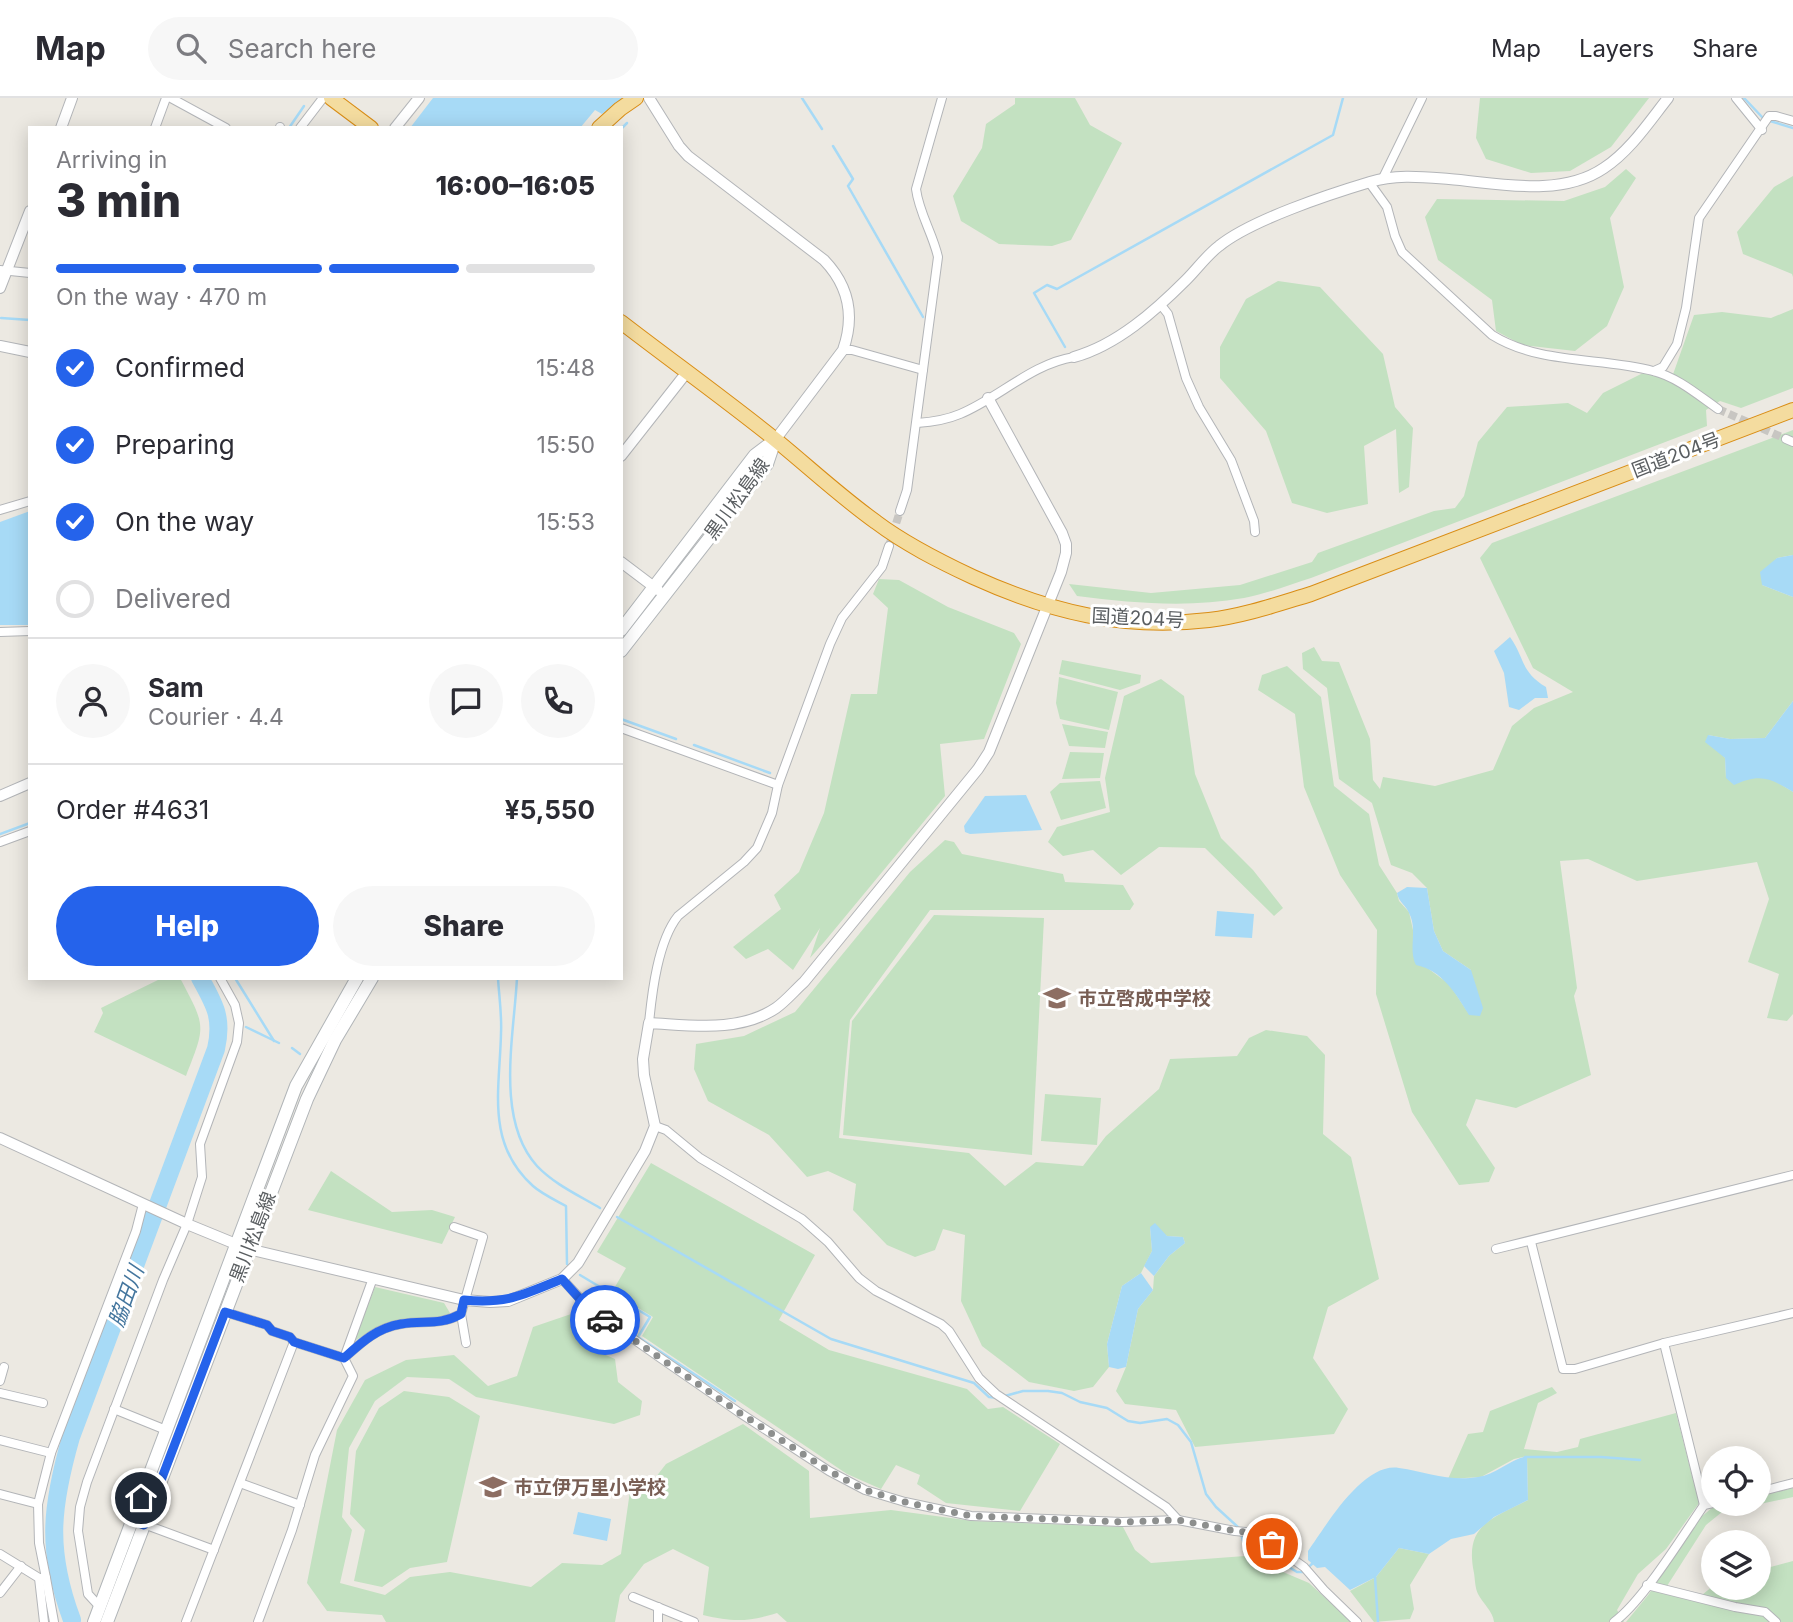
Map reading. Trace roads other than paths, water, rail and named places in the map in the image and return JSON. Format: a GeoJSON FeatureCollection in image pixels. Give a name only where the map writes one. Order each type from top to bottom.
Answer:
{"type":"FeatureCollection","features":[{"type":"Feature","properties":{"kind":"highway"},"geometry":{"type":"LineString","coordinates":[[331,98],[368,126]]}},
{"type":"Feature","properties":{"kind":"highway"},"geometry":{"type":"LineString","coordinates":[[601,126],[636,98]]}},
{"type":"Feature","properties":{"kind":"highway","name":"国道204号"},"geometry":{"type":"LineString","coordinates":[[623,324],[775,440],[875,522],[901,539],[953,568],[1045,606],[1094,618],[1153,623],[1212,620],[1245,613],[1337,584],[1793,410]]}},
{"type":"Feature","properties":{"kind":"main road","name":"黒川松島線"},"geometry":{"type":"LineString","coordinates":[[623,628],[660,591],[767,464],[775,440]]}},
{"type":"Feature","properties":{"kind":"main road","name":"黒川松島線"},"geometry":{"type":"LineString","coordinates":[[623,648],[660,591]]}},
{"type":"Feature","properties":{"kind":"main road","name":"黒川松島線"},"geometry":{"type":"LineString","coordinates":[[107,1622],[166,1430],[296,1086],[357,980]]}},
{"type":"Feature","properties":{"kind":"main road","name":"黒川松島線"},"geometry":{"type":"LineString","coordinates":[[94,1622],[139,1523],[225,1312],[307,1099],[335,1040],[371,980]]}},
{"type":"Feature","properties":{"kind":"street"},"geometry":{"type":"LineString","coordinates":[[62,126],[72,98]]}},
{"type":"Feature","properties":{"kind":"street"},"geometry":{"type":"LineString","coordinates":[[156,126],[169,98],[223,126]]}},
{"type":"Feature","properties":{"kind":"street"},"geometry":{"type":"LineString","coordinates":[[302,126],[323,98]]}},
{"type":"Feature","properties":{"kind":"street"},"geometry":{"type":"LineString","coordinates":[[398,126],[419,98]]}},
{"type":"Feature","properties":{"kind":"street"},"geometry":{"type":"LineString","coordinates":[[649,98],[688,156],[824,260],[834,271],[849,302],[851,314],[844,350],[775,440]]}},
{"type":"Feature","properties":{"kind":"street"},"geometry":{"type":"LineString","coordinates":[[900,511],[907,490],[938,257],[935,240],[918,202],[916,190],[942,98]]}},
{"type":"Feature","properties":{"kind":"street"},"geometry":{"type":"LineString","coordinates":[[1384,178],[1422,98]]}},
{"type":"Feature","properties":{"kind":"street"},"geometry":{"type":"LineString","coordinates":[[917,423],[937,422],[961,414],[1048,364],[1093,352],[1161,305],[1218,247],[1235,234],[1281,214],[1384,178],[1427,177],[1532,186],[1584,180],[1606,167],[1634,141],[1668,98]]}},
{"type":"Feature","properties":{"kind":"street"},"geometry":{"type":"LineString","coordinates":[[1736,98],[1766,123]]}},
{"type":"Feature","properties":{"kind":"street"},"geometry":{"type":"LineString","coordinates":[[1654,371],[1663,367],[1677,344],[1686,308],[1699,218],[1766,123],[1776,116],[1793,121]]}},
{"type":"Feature","properties":{"kind":"street"},"geometry":{"type":"LineString","coordinates":[[1369,182],[1387,207],[1402,252],[1492,335],[1522,349],[1654,371],[1674,379],[1718,409]]}},
{"type":"Feature","properties":{"kind":"street"},"geometry":{"type":"LineString","coordinates":[[0,288],[4,271],[28,216]]}},
{"type":"Feature","properties":{"kind":"street"},"geometry":{"type":"LineString","coordinates":[[4,271],[28,273]]}},
{"type":"Feature","properties":{"kind":"street"},"geometry":{"type":"LineString","coordinates":[[1161,305],[1168,314],[1186,378],[1199,407],[1231,460],[1254,521],[1255,531]]}},
{"type":"Feature","properties":{"kind":"street"},"geometry":{"type":"LineString","coordinates":[[0,346],[28,352]]}},
{"type":"Feature","properties":{"kind":"street"},"geometry":{"type":"LineString","coordinates":[[844,350],[923,370]]}},
{"type":"Feature","properties":{"kind":"street"},"geometry":{"type":"LineString","coordinates":[[623,453],[687,372]]}},
{"type":"Feature","properties":{"kind":"street"},"geometry":{"type":"LineString","coordinates":[[649,1024],[739,1024],[775,1008],[804,982],[989,752],[1045,606],[1061,572],[1066,544],[988,398]]}},
{"type":"Feature","properties":{"kind":"street"},"geometry":{"type":"LineString","coordinates":[[0,510],[28,502]]}},
{"type":"Feature","properties":{"kind":"street"},"geometry":{"type":"LineString","coordinates":[[0,1138],[187,1224],[248,1249],[464,1300],[508,1301],[562,1279],[578,1263],[645,1152],[655,1126],[643,1059],[669,927],[678,916],[744,862],[757,848],[772,813],[778,785],[830,644],[842,618],[882,567],[889,545]]}},
{"type":"Feature","properties":{"kind":"street"},"geometry":{"type":"LineString","coordinates":[[623,563],[660,591]]}},
{"type":"Feature","properties":{"kind":"street"},"geometry":{"type":"LineString","coordinates":[[0,632],[28,631]]}},
{"type":"Feature","properties":{"kind":"street"},"geometry":{"type":"LineString","coordinates":[[623,729],[778,785]]}},
{"type":"Feature","properties":{"kind":"street"},"geometry":{"type":"LineString","coordinates":[[0,796],[28,784]]}},
{"type":"Feature","properties":{"kind":"street"},"geometry":{"type":"LineString","coordinates":[[0,842],[28,832]]}},
{"type":"Feature","properties":{"kind":"street"},"geometry":{"type":"LineString","coordinates":[[100,1607],[88,1594],[82,1567],[78,1531],[80,1507],[114,1409],[187,1224],[202,1177],[200,1144],[237,1042],[239,1023],[235,1005],[221,980]]}},
{"type":"Feature","properties":{"kind":"street"},"geometry":{"type":"LineString","coordinates":[[655,1126],[666,1130],[700,1158],[802,1219],[828,1242],[859,1278],[876,1291],[941,1324],[949,1331],[979,1378],[1004,1401],[1166,1507],[1178,1520]]}},
{"type":"Feature","properties":{"kind":"street"},"geometry":{"type":"LineString","coordinates":[[1496,1249],[1793,1175]]}},
{"type":"Feature","properties":{"kind":"street"},"geometry":{"type":"LineString","coordinates":[[44,1622],[38,1504],[51,1453],[136,1231],[143,1204]]}},
{"type":"Feature","properties":{"kind":"street"},"geometry":{"type":"LineString","coordinates":[[454,1227],[483,1237],[461,1314],[466,1343]]}},
{"type":"Feature","properties":{"kind":"street"},"geometry":{"type":"LineString","coordinates":[[1531,1242],[1563,1369],[1575,1369],[1664,1343],[1793,1313]]}},
{"type":"Feature","properties":{"kind":"street"},"geometry":{"type":"LineString","coordinates":[[344,1358],[373,1279]]}},
{"type":"Feature","properties":{"kind":"street"},"geometry":{"type":"LineString","coordinates":[[562,1279],[587,1307],[740,1413],[829,1471],[865,1490],[905,1502],[971,1516],[1122,1522],[1178,1520],[1256,1533],[1306,1569],[1357,1622]]}},
{"type":"Feature","properties":{"kind":"street"},"geometry":{"type":"LineString","coordinates":[[225,1312],[267,1325],[272,1331],[290,1337],[294,1342],[344,1358],[353,1376],[315,1455],[258,1622]]}},
{"type":"Feature","properties":{"kind":"street"},"geometry":{"type":"LineString","coordinates":[[344,1358],[366,1338],[382,1329],[403,1324],[447,1322],[461,1314]]}},
{"type":"Feature","properties":{"kind":"street"},"geometry":{"type":"LineString","coordinates":[[186,1622],[294,1342]]}},
{"type":"Feature","properties":{"kind":"street"},"geometry":{"type":"LineString","coordinates":[[1664,1343],[1701,1475]]}},
{"type":"Feature","properties":{"kind":"street"},"geometry":{"type":"LineString","coordinates":[[0,1381],[4,1367]]}},
{"type":"Feature","properties":{"kind":"street"},"geometry":{"type":"LineString","coordinates":[[0,1392],[43,1403]]}},
{"type":"Feature","properties":{"kind":"street"},"geometry":{"type":"LineString","coordinates":[[114,1409],[166,1430]]}},
{"type":"Feature","properties":{"kind":"street"},"geometry":{"type":"LineString","coordinates":[[0,1440],[51,1453]]}},
{"type":"Feature","properties":{"kind":"street"},"geometry":{"type":"LineString","coordinates":[[240,1483],[300,1505]]}},
{"type":"Feature","properties":{"kind":"street"},"geometry":{"type":"LineString","coordinates":[[1771,1489],[1793,1483]]}},
{"type":"Feature","properties":{"kind":"street"},"geometry":{"type":"LineString","coordinates":[[0,1494],[38,1504]]}},
{"type":"Feature","properties":{"kind":"street"},"geometry":{"type":"LineString","coordinates":[[1614,1622],[1647,1585],[1701,1514]]}},
{"type":"Feature","properties":{"kind":"street"},"geometry":{"type":"LineString","coordinates":[[139,1523],[214,1550]]}},
{"type":"Feature","properties":{"kind":"street"},"geometry":{"type":"LineString","coordinates":[[0,1554],[43,1578],[54,1622]]}},
{"type":"Feature","properties":{"kind":"street"},"geometry":{"type":"LineString","coordinates":[[0,1593],[21,1566]]}},
{"type":"Feature","properties":{"kind":"street"},"geometry":{"type":"LineString","coordinates":[[1647,1585],[1735,1608],[1765,1612],[1776,1622]]}},
{"type":"Feature","properties":{"kind":"street"},"geometry":{"type":"LineString","coordinates":[[633,1597],[694,1622]]}},
{"type":"Feature","properties":{"kind":"street"},"geometry":{"type":"LineString","coordinates":[[658,1607],[658,1622]]}},
{"type":"Feature","properties":{"kind":"water"},"geometry":{"type":"Polygon","coordinates":[[[433,98],[623,98],[602,114],[595,110],[582,126],[412,126],[433,98]]]}},
{"type":"Feature","properties":{"kind":"water"},"geometry":{"type":"Polygon","coordinates":[[[28,512],[28,625],[0,625],[0,522],[28,512]]]}},
{"type":"Feature","properties":{"kind":"water"},"geometry":{"type":"Polygon","coordinates":[[[1793,555],[1793,597],[1762,585],[1760,572],[1777,558],[1793,555]]]}},
{"type":"Feature","properties":{"kind":"water"},"geometry":{"type":"Polygon","coordinates":[[[1510,637],[1527,670],[1546,687],[1548,698],[1535,698],[1519,710],[1509,707],[1504,673],[1494,651],[1510,637]]]}},
{"type":"Feature","properties":{"kind":"water"},"geometry":{"type":"Polygon","coordinates":[[[1793,701],[1793,792],[1778,783],[1758,778],[1734,785],[1726,778],[1725,758],[1705,742],[1708,735],[1730,739],[1765,738],[1793,701]]]}},
{"type":"Feature","properties":{"kind":"water"},"geometry":{"type":"Polygon","coordinates":[[[1026,795],[1042,830],[970,834],[965,832],[964,826],[985,796],[1026,795]]]}},
{"type":"Feature","properties":{"kind":"water"},"geometry":{"type":"Polygon","coordinates":[[[1407,887],[1427,888],[1434,931],[1443,951],[1471,970],[1483,1008],[1480,1016],[1469,1015],[1441,977],[1416,965],[1412,919],[1397,893],[1407,887]]]}},
{"type":"Feature","properties":{"kind":"water"},"geometry":{"type":"Polygon","coordinates":[[[1217,911],[1254,914],[1252,938],[1215,936],[1217,911]]]}},
{"type":"Feature","properties":{"kind":"water"},"geometry":{"type":"Polygon","coordinates":[[[1155,1223],[1167,1236],[1183,1237],[1185,1243],[1169,1256],[1154,1276],[1144,1266],[1152,1251],[1150,1227],[1155,1223]]]}},
{"type":"Feature","properties":{"kind":"water"},"geometry":{"type":"Polygon","coordinates":[[[1141,1273],[1153,1290],[1138,1309],[1126,1367],[1109,1367],[1107,1344],[1122,1286],[1141,1273]]]}},
{"type":"Feature","properties":{"kind":"water"},"geometry":{"type":"Polygon","coordinates":[[[1527,1456],[1528,1500],[1494,1517],[1474,1534],[1451,1539],[1429,1554],[1399,1548],[1376,1577],[1350,1590],[1325,1567],[1317,1568],[1308,1560],[1308,1551],[1335,1512],[1359,1485],[1372,1475],[1385,1469],[1399,1468],[1448,1477],[1478,1477],[1527,1456]]]}},
{"type":"Feature","properties":{"kind":"water"},"geometry":{"type":"Polygon","coordinates":[[[578,1512],[611,1519],[607,1541],[573,1534],[578,1512]]]}},
{"type":"Feature","properties":{"kind":"waterway"},"geometry":{"type":"LineString","coordinates":[[802,98],[822,129]]}},
{"type":"Feature","properties":{"kind":"waterway"},"geometry":{"type":"LineString","coordinates":[[1065,347],[1034,293],[1047,285],[1057,289],[1333,135],[1343,98]]}},
{"type":"Feature","properties":{"kind":"waterway"},"geometry":{"type":"LineString","coordinates":[[1744,98],[1763,118]]}},
{"type":"Feature","properties":{"kind":"waterway"},"geometry":{"type":"LineString","coordinates":[[290,126],[304,106]]}},
{"type":"Feature","properties":{"kind":"waterway"},"geometry":{"type":"LineString","coordinates":[[1770,121],[1793,128]]}},
{"type":"Feature","properties":{"kind":"waterway"},"geometry":{"type":"LineString","coordinates":[[623,127],[627,123]]}},
{"type":"Feature","properties":{"kind":"waterway"},"geometry":{"type":"LineString","coordinates":[[833,146],[853,179],[848,186],[923,317]]}},
{"type":"Feature","properties":{"kind":"waterway"},"geometry":{"type":"LineString","coordinates":[[1,318],[28,320]]}},
{"type":"Feature","properties":{"kind":"waterway"},"geometry":{"type":"LineString","coordinates":[[623,720],[676,739]]}},
{"type":"Feature","properties":{"kind":"waterway"},"geometry":{"type":"LineString","coordinates":[[694,745],[770,773]]}},
{"type":"Feature","properties":{"kind":"waterway"},"geometry":{"type":"LineString","coordinates":[[0,834],[28,824]]}},
{"type":"Feature","properties":{"kind":"waterway","name":"脇田川"},"geometry":{"type":"LineString","coordinates":[[72,1620],[58,1572],[55,1550],[54,1528],[59,1485],[71,1437],[216,1049],[218,1020],[201,980]]}},
{"type":"Feature","properties":{"kind":"waterway"},"geometry":{"type":"LineString","coordinates":[[236,980],[274,1041]]}},
{"type":"Feature","properties":{"kind":"waterway"},"geometry":{"type":"LineString","coordinates":[[498,980],[501,1026],[498,1094],[502,1133],[508,1152],[518,1169],[533,1186],[566,1206],[567,1264]]}},
{"type":"Feature","properties":{"kind":"waterway"},"geometry":{"type":"LineString","coordinates":[[517,980],[511,1051],[511,1102],[524,1147],[544,1172],[600,1208]]}},
{"type":"Feature","properties":{"kind":"waterway"},"geometry":{"type":"LineString","coordinates":[[246,1027],[279,1043]]}},
{"type":"Feature","properties":{"kind":"waterway"},"geometry":{"type":"LineString","coordinates":[[292,1048],[300,1054]]}},
{"type":"Feature","properties":{"kind":"waterway"},"geometry":{"type":"LineString","coordinates":[[617,1217],[831,1339],[974,1383],[989,1397],[999,1398]]}},
{"type":"Feature","properties":{"kind":"waterway"},"geometry":{"type":"LineString","coordinates":[[580,1275],[650,1317],[638,1337],[735,1401]]}},
{"type":"Feature","properties":{"kind":"waterway"},"geometry":{"type":"LineString","coordinates":[[1005,1396],[1023,1391],[1048,1391],[1107,1408],[1128,1421],[1140,1423],[1167,1419],[1178,1425],[1191,1442],[1206,1494],[1239,1528],[1244,1544],[1255,1546],[1297,1572],[1303,1572],[1313,1563]]}},
{"type":"Feature","properties":{"kind":"waterway"},"geometry":{"type":"LineString","coordinates":[[1525,1457],[1640,1460]]}},
{"type":"Feature","properties":{"kind":"waterway"},"geometry":{"type":"LineString","coordinates":[[1375,1577],[1378,1622]]}},
{"type":"Feature","properties":{"kind":"tunnel"},"geometry":{"type":"LineString","coordinates":[[1718,409],[1786,439]]}},
{"type":"Feature","properties":{"kind":"tunnel"},"geometry":{"type":"LineString","coordinates":[[889,546],[900,511]]}},
{"type":"Feature","properties":{"kind":"place","name":"市立啓成中学校"},"geometry":{"type":"Point","coordinates":[1057,998]}},
{"type":"Feature","properties":{"kind":"place","name":"市立伊万里小学校"},"geometry":{"type":"Point","coordinates":[493,1487]}}]}
